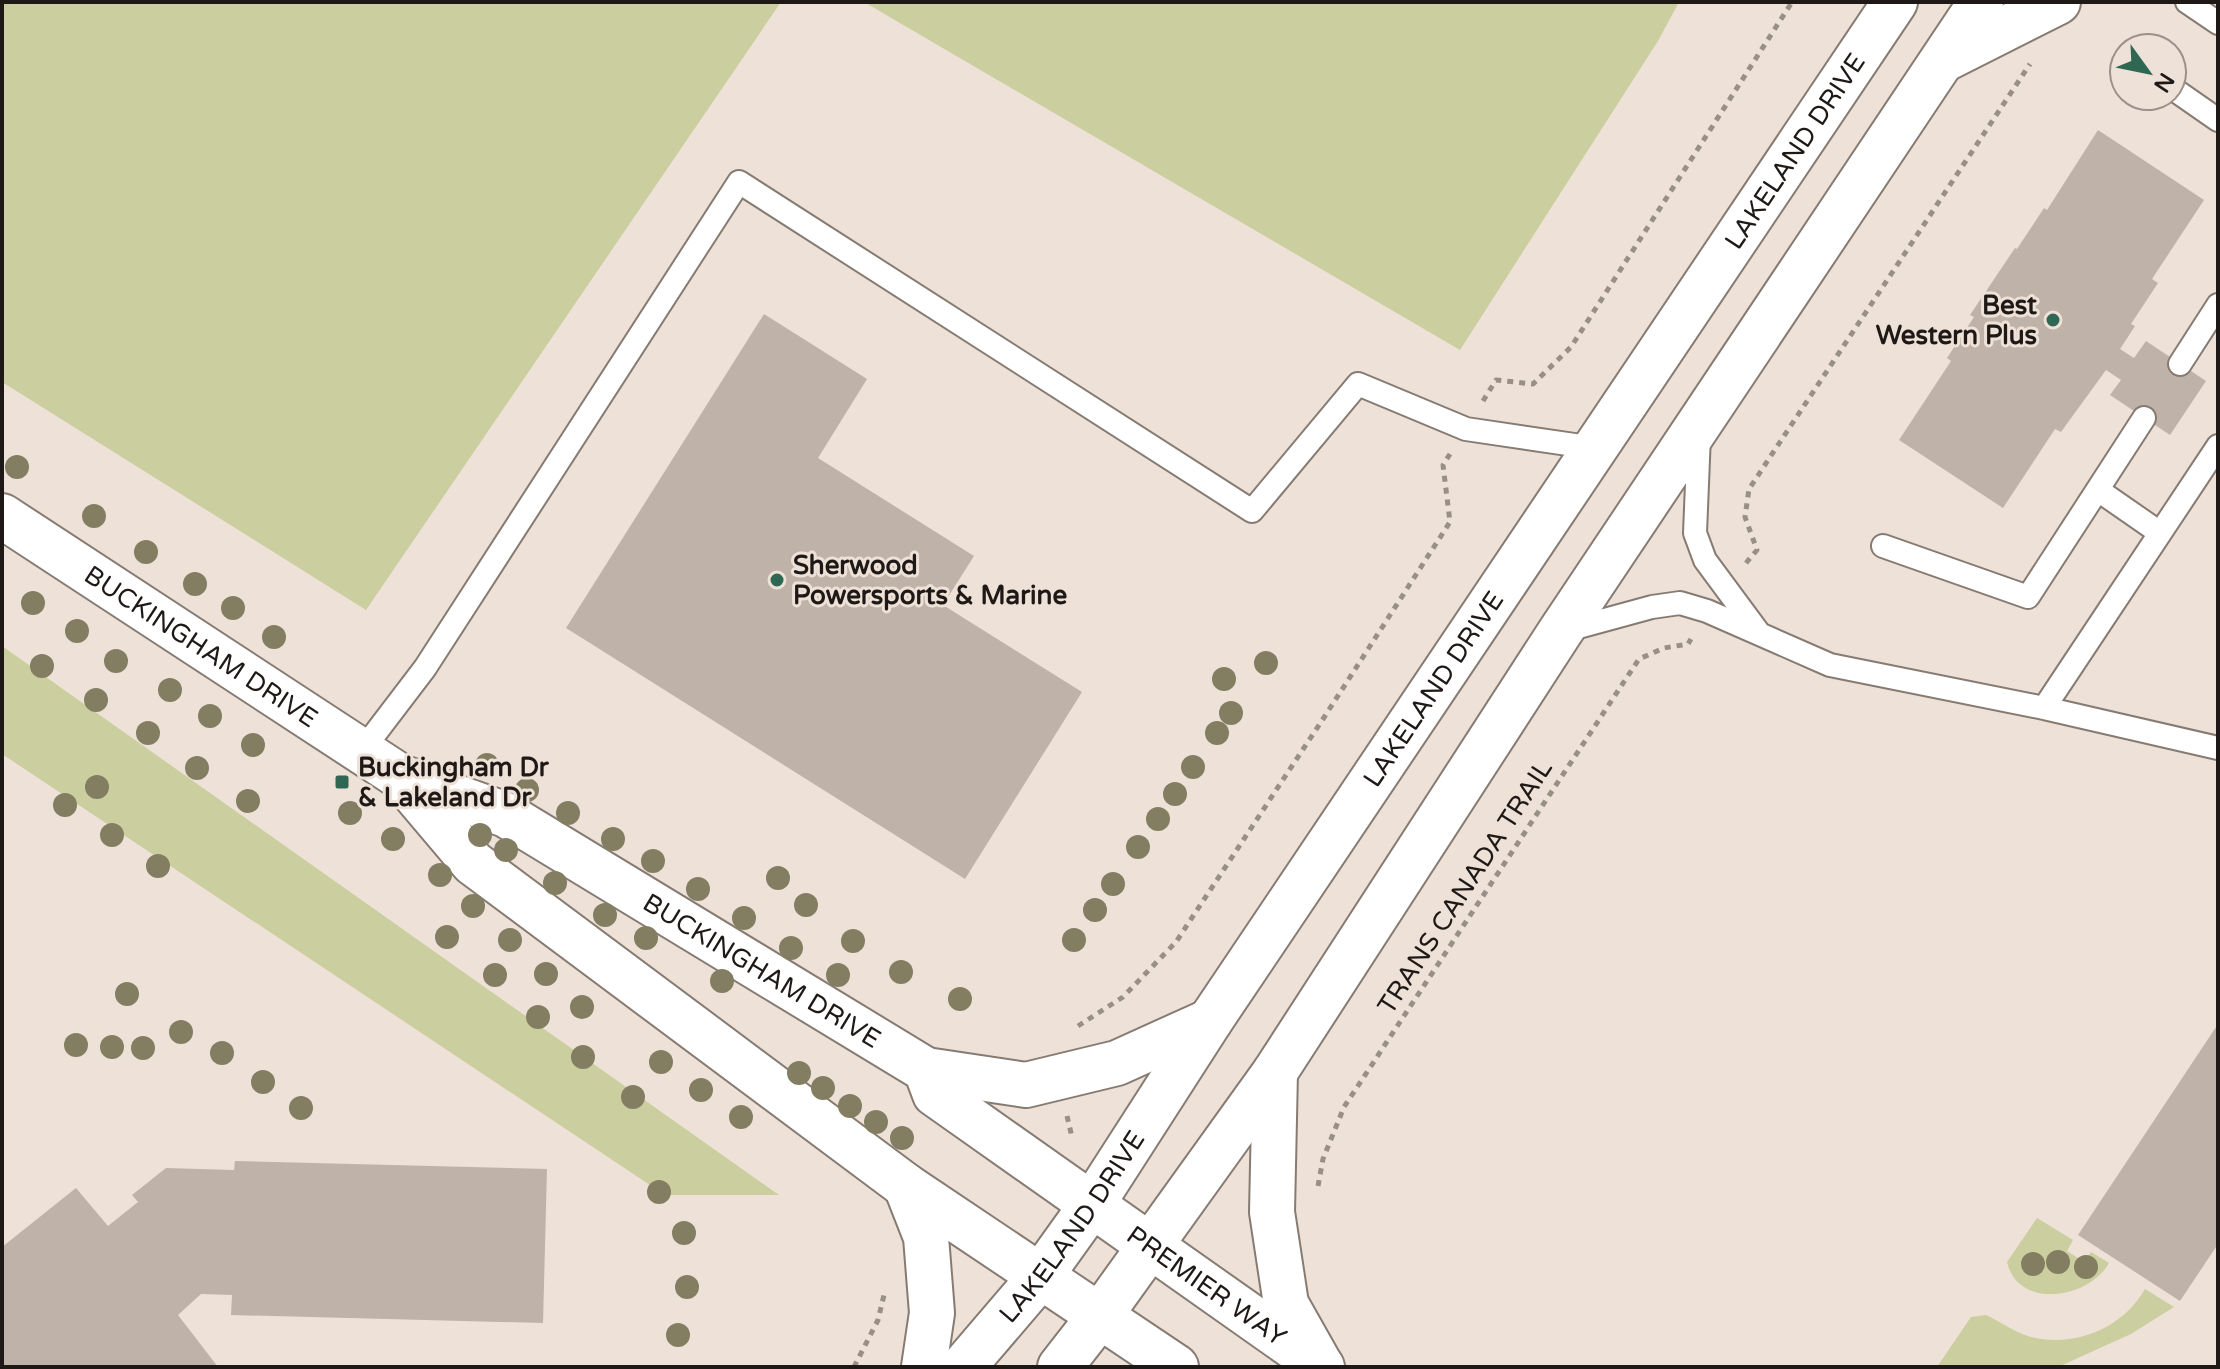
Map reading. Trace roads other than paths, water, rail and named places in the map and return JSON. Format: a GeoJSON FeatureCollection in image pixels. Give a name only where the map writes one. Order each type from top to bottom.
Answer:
{"type":"FeatureCollection","features":[{"type":"Feature","properties":{"kind":"main road","name":"LAKELAND DRIVE"},"geometry":{"type":"LineString","coordinates":[[963,1367],[1040,1277],[1093,1203],[1210,1021],[1895,2]]}},
{"type":"Feature","properties":{"kind":"main road"},"geometry":{"type":"LineString","coordinates":[[1060,1367],[1275,1072],[1560,632],[1981,2]]}},
{"type":"Feature","properties":{"kind":"main road"},"geometry":{"type":"LineString","coordinates":[[1940,62],[2058,2]]}},
{"type":"Feature","properties":{"kind":"main road","name":"BUCKINGHAM DRIVE"},"geometry":{"type":"LineString","coordinates":[[2,516],[401,777],[506,815],[926,1070],[935,1094],[1093,1203]]}},
{"type":"Feature","properties":{"kind":"main road","name":"BUCKINGHAM DRIVE"},"geometry":{"type":"LineString","coordinates":[[401,777],[473,863],[906,1186],[1040,1277]]}},
{"type":"Feature","properties":{"kind":"main road"},"geometry":{"type":"LineString","coordinates":[[926,1070],[1026,1085],[1117,1063],[1210,1021]]}},
{"type":"Feature","properties":{"kind":"main road"},"geometry":{"type":"LineString","coordinates":[[1275,1072],[1272,1212],[1283,1288],[1286,1304],[1322,1367]]}},
{"type":"Feature","properties":{"kind":"main road"},"geometry":{"type":"LineString","coordinates":[[906,1186],[926,1237],[932,1313],[924,1367]]}},
{"type":"Feature","properties":{"kind":"main road","name":"PREMIER WAY"},"geometry":{"type":"LineString","coordinates":[[1093,1203],[1322,1367]]}},
{"type":"Feature","properties":{"kind":"main road"},"geometry":{"type":"LineString","coordinates":[[1040,1277],[1176,1367]]}},
{"type":"Feature","properties":{"kind":"lane"},"geometry":{"type":"LineString","coordinates":[[2187,2],[2218,23]]}},
{"type":"Feature","properties":{"kind":"lane"},"geometry":{"type":"LineString","coordinates":[[2188,99],[2218,120]]}},
{"type":"Feature","properties":{"kind":"lane"},"geometry":{"type":"LineString","coordinates":[[361,752],[425,668],[739,182],[1252,511],[1358,384],[1466,429],[1595,448]]}},
{"type":"Feature","properties":{"kind":"lane"},"geometry":{"type":"LineString","coordinates":[[2180,364],[2218,305]]}},
{"type":"Feature","properties":{"kind":"lane"},"geometry":{"type":"LineString","coordinates":[[1883,546],[2028,597],[2144,418]]}},
{"type":"Feature","properties":{"kind":"lane"},"geometry":{"type":"LineString","coordinates":[[1699,423],[1695,533],[1705,560],[1760,634]]}},
{"type":"Feature","properties":{"kind":"lane"},"geometry":{"type":"LineString","coordinates":[[2044,708],[2218,446]]}},
{"type":"Feature","properties":{"kind":"lane"},"geometry":{"type":"LineString","coordinates":[[2098,490],[2160,533]]}},
{"type":"Feature","properties":{"kind":"lane"},"geometry":{"type":"LineString","coordinates":[[1560,632],[1652,607],[1680,603],[1707,611],[1830,665],[2044,708],[2218,748]]}},
{"type":"Feature","properties":{"kind":"place","name":"Best Western Plus"},"geometry":{"type":"Point","coordinates":[2053,320]}},
{"type":"Feature","properties":{"kind":"place","name":"Sherwood Powersports & Marine"},"geometry":{"type":"Point","coordinates":[777,580]}},
{"type":"Feature","properties":{"kind":"place","name":"Buckingham Dr & Lakeland Dr"},"geometry":{"type":"Point","coordinates":[342,782]}}]}
